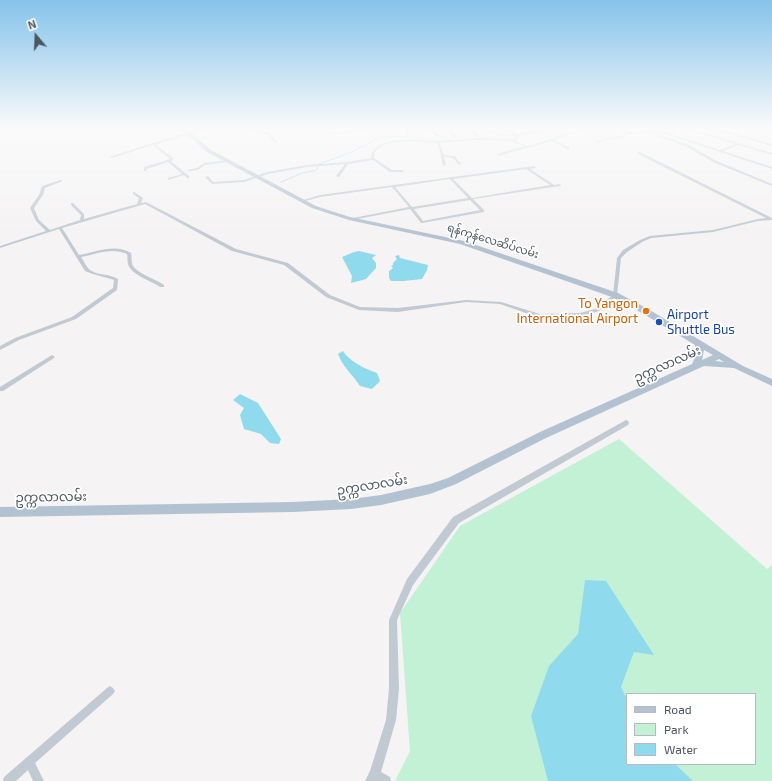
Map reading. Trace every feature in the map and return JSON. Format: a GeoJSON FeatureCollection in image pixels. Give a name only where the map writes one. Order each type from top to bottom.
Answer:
{"type":"FeatureCollection","features":[{"type":"Feature","properties":{"kind":"main road","name":"ရန်ကုန်လေဆိပ်လမ်း"},"geometry":{"type":"LineString","coordinates":[[234,164],[302,201],[330,213],[462,242],[615,295],[740,368],[772,383]]}},
{"type":"Feature","properties":{"kind":"main road"},"geometry":{"type":"LineString","coordinates":[[699,343],[699,365],[740,368]]}},
{"type":"Feature","properties":{"kind":"main road","name":"ဥက္ကလာလမ်း"},"geometry":{"type":"LineString","coordinates":[[0,512],[293,507],[351,504],[381,500],[430,489],[452,481],[542,435],[719,356]]}},
{"type":"Feature","properties":{"kind":"street"},"geometry":{"type":"LineString","coordinates":[[145,170],[148,167],[157,164]]}},
{"type":"Feature","properties":{"kind":"street"},"geometry":{"type":"LineString","coordinates":[[173,164],[188,177]]}},
{"type":"Feature","properties":{"kind":"street"},"geometry":{"type":"LineString","coordinates":[[189,170],[199,168],[203,164]]}},
{"type":"Feature","properties":{"kind":"street"},"geometry":{"type":"LineString","coordinates":[[207,177],[212,182],[220,183],[244,180],[309,165],[320,164]]}},
{"type":"Feature","properties":{"kind":"street"},"geometry":{"type":"LineString","coordinates":[[338,176],[346,164]]}},
{"type":"Feature","properties":{"kind":"street"},"geometry":{"type":"LineString","coordinates":[[381,164],[390,171],[402,171]]}},
{"type":"Feature","properties":{"kind":"street"},"geometry":{"type":"LineString","coordinates":[[662,164],[772,219]]}},
{"type":"Feature","properties":{"kind":"street"},"geometry":{"type":"LineString","coordinates":[[722,164],[772,185]]}},
{"type":"Feature","properties":{"kind":"street"},"geometry":{"type":"LineString","coordinates":[[761,164],[772,168]]}},
{"type":"Feature","properties":{"kind":"street"},"geometry":{"type":"LineString","coordinates":[[302,201],[320,196],[534,167]]}},
{"type":"Feature","properties":{"kind":"street"},"geometry":{"type":"LineString","coordinates":[[527,168],[553,186]]}},
{"type":"Feature","properties":{"kind":"street"},"geometry":{"type":"LineString","coordinates":[[169,179],[184,174]]}},
{"type":"Feature","properties":{"kind":"street"},"geometry":{"type":"LineString","coordinates":[[393,186],[422,222],[483,211],[450,178]]}},
{"type":"Feature","properties":{"kind":"street"},"geometry":{"type":"LineString","coordinates":[[49,231],[37,220],[32,208],[42,195],[43,187],[61,181]]}},
{"type":"Feature","properties":{"kind":"street"},"geometry":{"type":"LineString","coordinates":[[353,219],[411,208],[559,185]]}},
{"type":"Feature","properties":{"kind":"street"},"geometry":{"type":"LineString","coordinates":[[134,193],[141,198],[139,204]]}},
{"type":"Feature","properties":{"kind":"street"},"geometry":{"type":"LineString","coordinates":[[72,204],[83,215],[82,220]]}},
{"type":"Feature","properties":{"kind":"street"},"geometry":{"type":"LineString","coordinates":[[0,247],[82,220],[139,204],[150,204],[234,250],[286,264],[328,296],[359,308],[398,310],[466,301],[501,303],[540,316],[580,315],[596,310],[615,295],[619,258],[625,251],[641,241],[650,237],[713,231],[758,220],[772,219]]}},
{"type":"Feature","properties":{"kind":"street"},"geometry":{"type":"LineString","coordinates":[[0,348],[17,339],[74,318],[115,289],[115,279],[89,272],[82,264],[79,256],[60,228]]}},
{"type":"Feature","properties":{"kind":"street"},"geometry":{"type":"LineString","coordinates":[[79,256],[114,249],[124,251],[129,253],[131,266],[134,270],[154,279],[162,286]]}},
{"type":"Feature","properties":{"kind":"street"},"geometry":{"type":"LineString","coordinates":[[0,389],[52,357]]}},
{"type":"Feature","properties":{"kind":"street"},"geometry":{"type":"LineString","coordinates":[[386,781],[373,778],[391,720],[394,689],[393,620],[410,582],[456,520],[626,424]]}},
{"type":"Feature","properties":{"kind":"street"},"geometry":{"type":"LineString","coordinates":[[8,781],[110,691]]}},
{"type":"Feature","properties":{"kind":"street"},"geometry":{"type":"LineString","coordinates":[[29,762],[39,781]]}},
{"type":"Feature","properties":{"kind":"green space"},"geometry":{"type":"Polygon","coordinates":[[[619,439],[767,569],[772,565],[772,781],[395,781],[410,751],[400,613],[460,526],[619,439]]]}},
{"type":"Feature","properties":{"kind":"water"},"geometry":{"type":"Polygon","coordinates":[[[359,251],[376,255],[372,258],[376,263],[376,268],[366,279],[351,283],[352,276],[342,257],[359,251]]]}},
{"type":"Feature","properties":{"kind":"water"},"geometry":{"type":"Polygon","coordinates":[[[399,255],[400,258],[428,265],[422,279],[391,281],[389,278],[389,271],[393,268],[391,266],[397,259],[395,256],[399,255]]]}},
{"type":"Feature","properties":{"kind":"water"},"geometry":{"type":"Polygon","coordinates":[[[343,351],[349,358],[358,364],[377,373],[380,381],[372,389],[360,386],[338,354],[343,351]]]}},
{"type":"Feature","properties":{"kind":"water"},"geometry":{"type":"Polygon","coordinates":[[[240,394],[258,403],[281,439],[279,444],[270,443],[261,434],[244,429],[240,415],[244,408],[233,400],[240,394]]]}},
{"type":"Feature","properties":{"kind":"water"},"geometry":{"type":"Polygon","coordinates":[[[585,580],[606,581],[654,655],[634,652],[621,687],[626,697],[626,765],[676,765],[693,781],[548,781],[531,716],[549,666],[578,634],[585,580]]]}},
{"type":"Feature","properties":{"kind":"waterway"},"geometry":{"type":"LineString","coordinates":[[281,182],[302,173],[317,170],[318,166]]}},
{"type":"Feature","properties":{"kind":"place","name":"To Yangon International Airport"},"geometry":{"type":"Point","coordinates":[646,311]}},
{"type":"Feature","properties":{"kind":"place","name":"Airport Shuttle Bus"},"geometry":{"type":"Point","coordinates":[659,322]}}]}
